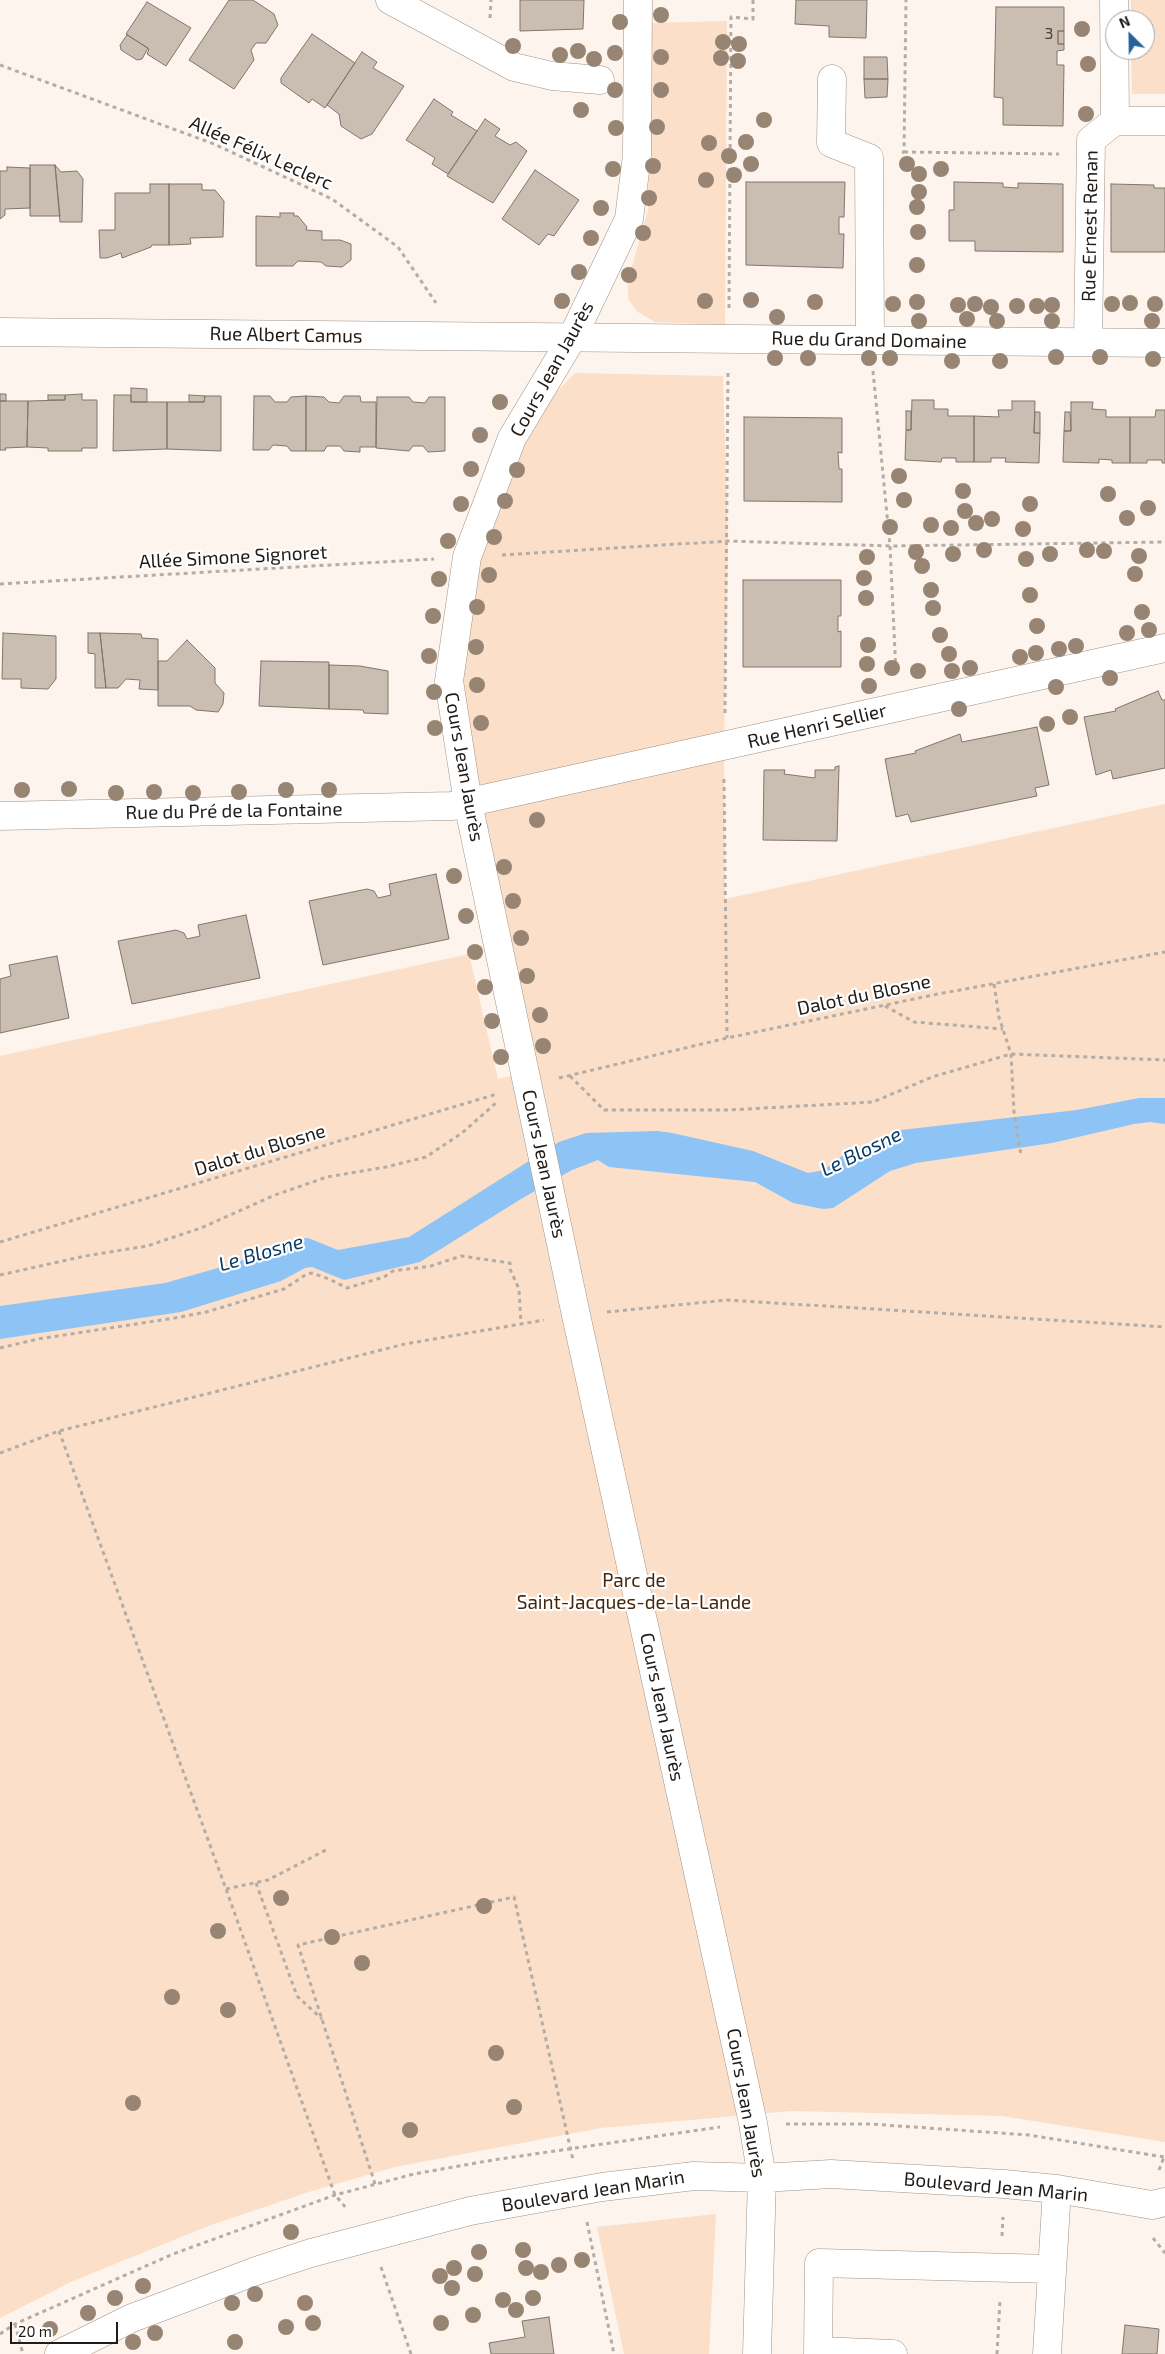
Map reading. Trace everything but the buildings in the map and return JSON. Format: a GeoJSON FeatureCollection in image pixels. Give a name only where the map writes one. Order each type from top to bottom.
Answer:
{"type":"FeatureCollection","features":[{"type":"Feature","properties":{"kind":"street"},"geometry":{"type":"LineString","coordinates":[[390,0],[514,67],[552,76],[600,80]]}},
{"type":"Feature","properties":{"kind":"street","name":"Cours Jean Jaurès"},"geometry":{"type":"LineString","coordinates":[[638,0],[637,154],[629,220],[572,338],[512,438],[468,557],[448,681],[519,1088],[576,1315],[754,2123],[762,2178],[757,2354]]}},
{"type":"Feature","properties":{"kind":"street"},"geometry":{"type":"LineString","coordinates":[[1114,0],[1115,121],[1165,121]]}},
{"type":"Feature","properties":{"kind":"street"},"geometry":{"type":"LineString","coordinates":[[832,79],[831,143],[869,158],[870,340]]}},
{"type":"Feature","properties":{"kind":"street","name":"Rue Ernest Renan"},"geometry":{"type":"LineString","coordinates":[[1088,342],[1091,140],[1115,121]]}},
{"type":"Feature","properties":{"kind":"street","name":"Rue Albert Camus"},"geometry":{"type":"LineString","coordinates":[[0,332],[572,338]]}},
{"type":"Feature","properties":{"kind":"street","name":"Rue du Grand Domaine"},"geometry":{"type":"LineString","coordinates":[[572,338],[1165,343]]}},
{"type":"Feature","properties":{"kind":"street","name":"Rue Henri Sellier"},"geometry":{"type":"LineString","coordinates":[[468,803],[1165,648]]}},
{"type":"Feature","properties":{"kind":"street","name":"Rue du Pré de la Fontaine"},"geometry":{"type":"LineString","coordinates":[[0,816],[439,808],[468,803]]}},
{"type":"Feature","properties":{"kind":"street","name":"Boulevard Jean Marin"},"geometry":{"type":"LineString","coordinates":[[59,2354],[132,2318],[239,2278],[370,2236],[470,2210],[580,2191],[694,2176],[762,2178],[831,2174],[1057,2189],[1161,2207]]}},
{"type":"Feature","properties":{"kind":"street"},"geometry":{"type":"LineString","coordinates":[[1047,2354],[1057,2189]]}},
{"type":"Feature","properties":{"kind":"street"},"geometry":{"type":"LineString","coordinates":[[893,2354],[818,2352],[819,2263],[1052,2269]]}},
{"type":"Feature","properties":{"kind":"path"},"geometry":{"type":"LineString","coordinates":[[904,152],[906,0]]}},
{"type":"Feature","properties":{"kind":"path","name":"Allée Félix Leclerc"},"geometry":{"type":"LineString","coordinates":[[0,65],[214,144],[332,199],[398,247],[459,337]]}},
{"type":"Feature","properties":{"kind":"path"},"geometry":{"type":"LineString","coordinates":[[869,158],[904,152],[1090,154]]}},
{"type":"Feature","properties":{"kind":"path"},"geometry":{"type":"LineString","coordinates":[[870,340],[890,546],[898,707]]}},
{"type":"Feature","properties":{"kind":"path","name":"Allée Simone Signoret"},"geometry":{"type":"LineString","coordinates":[[0,584],[728,540],[890,546],[1165,542]]}},
{"type":"Feature","properties":{"kind":"path"},"geometry":{"type":"LineString","coordinates":[[724,746],[727,1038]]}},
{"type":"Feature","properties":{"kind":"path","name":"Dalot du Blosne"},"geometry":{"type":"LineString","coordinates":[[1011,1054],[932,1077],[873,1102],[729,1110],[604,1110],[570,1075],[727,1038],[994,984],[1165,952]]}},
{"type":"Feature","properties":{"kind":"path"},"geometry":{"type":"LineString","coordinates":[[994,984],[1003,1029],[1011,1054],[1014,1112],[1021,1155]]}},
{"type":"Feature","properties":{"kind":"path"},"geometry":{"type":"LineString","coordinates":[[885,1006],[914,1022],[1003,1029]]}},
{"type":"Feature","properties":{"kind":"path"},"geometry":{"type":"LineString","coordinates":[[1011,1054],[1165,1060]]}},
{"type":"Feature","properties":{"kind":"path"},"geometry":{"type":"LineString","coordinates":[[0,1275],[85,1256],[147,1246],[201,1228],[275,1195],[327,1177],[386,1167],[426,1157],[462,1133],[519,1088]]}},
{"type":"Feature","properties":{"kind":"path","name":"Dalot du Blosne"},"geometry":{"type":"LineString","coordinates":[[0,1242],[519,1088]]}},
{"type":"Feature","properties":{"kind":"path"},"geometry":{"type":"LineString","coordinates":[[0,1348],[38,1339],[206,1312],[284,1289],[307,1274],[312,1273],[347,1288],[384,1277],[393,1271],[431,1266],[461,1256],[510,1263],[510,1269],[520,1289],[522,1324]]}},
{"type":"Feature","properties":{"kind":"path"},"geometry":{"type":"LineString","coordinates":[[610,1311],[727,1300],[1165,1327]]}},
{"type":"Feature","properties":{"kind":"path"},"geometry":{"type":"LineString","coordinates":[[0,1453],[59,1431],[405,1344],[547,1320]]}},
{"type":"Feature","properties":{"kind":"path"},"geometry":{"type":"LineString","coordinates":[[59,1431],[335,2195]]}},
{"type":"Feature","properties":{"kind":"path"},"geometry":{"type":"LineString","coordinates":[[226,1889],[268,1880],[326,1850]]}},
{"type":"Feature","properties":{"kind":"path"},"geometry":{"type":"LineString","coordinates":[[256,1883],[297,1996],[322,2019]]}},
{"type":"Feature","properties":{"kind":"path"},"geometry":{"type":"LineString","coordinates":[[376,2184],[298,1945],[514,1897],[580,2191],[614,2354]]}},
{"type":"Feature","properties":{"kind":"path"},"geometry":{"type":"LineString","coordinates":[[0,2334],[15,2324],[173,2254],[335,2195],[414,2174],[570,2149],[754,2123],[870,2124],[1029,2135],[1164,2157]]}},
{"type":"Feature","properties":{"kind":"path"},"geometry":{"type":"LineString","coordinates":[[370,2236],[411,2354]]}},
{"type":"Feature","properties":{"kind":"path"},"geometry":{"type":"LineString","coordinates":[[15,2324],[23,2354]]}},
{"type":"Feature","properties":{"kind":"green space"},"geometry":{"type":"Polygon","coordinates":[[[1131,0],[1165,0],[1165,94],[1132,94],[1131,60],[1155,60],[1155,10],[1131,10],[1131,0]]]}},
{"type":"Feature","properties":{"kind":"green space"},"geometry":{"type":"Polygon","coordinates":[[[727,21],[725,325],[655,322],[638,312],[628,299],[628,280],[648,210],[650,23],[727,21]]]}},
{"type":"Feature","properties":{"kind":"green space","name":"Parc de Saint-Jacques-de-la-Lande"},"geometry":{"type":"Polygon","coordinates":[[[575,373],[723,376],[728,541],[724,746],[725,899],[1165,804],[1165,2142],[1002,2116],[791,2111],[601,2128],[395,2167],[312,2191],[211,2225],[73,2281],[0,2318],[0,1056],[469,954],[498,1079],[525,1072],[449,681],[512,438],[575,373]]]}},
{"type":"Feature","properties":{"kind":"green space"},"geometry":{"type":"Polygon","coordinates":[[[716,2214],[709,2354],[624,2354],[597,2227],[716,2214]]]}},
{"type":"Feature","properties":{"kind":"water","name":"Le Blosne"},"geometry":{"type":"Polygon","coordinates":[[[1139,1098],[1165,1098],[1165,1124],[1150,1122],[1134,1124],[1052,1143],[916,1163],[890,1171],[833,1208],[823,1209],[793,1203],[755,1182],[609,1167],[598,1160],[572,1170],[521,1199],[420,1262],[344,1280],[312,1267],[305,1268],[281,1281],[181,1312],[0,1339],[0,1306],[165,1283],[232,1264],[294,1239],[308,1238],[338,1250],[409,1237],[559,1142],[586,1133],[657,1131],[672,1133],[753,1151],[808,1173],[824,1170],[842,1156],[901,1130],[1077,1110],[1139,1098]]]}}]}
